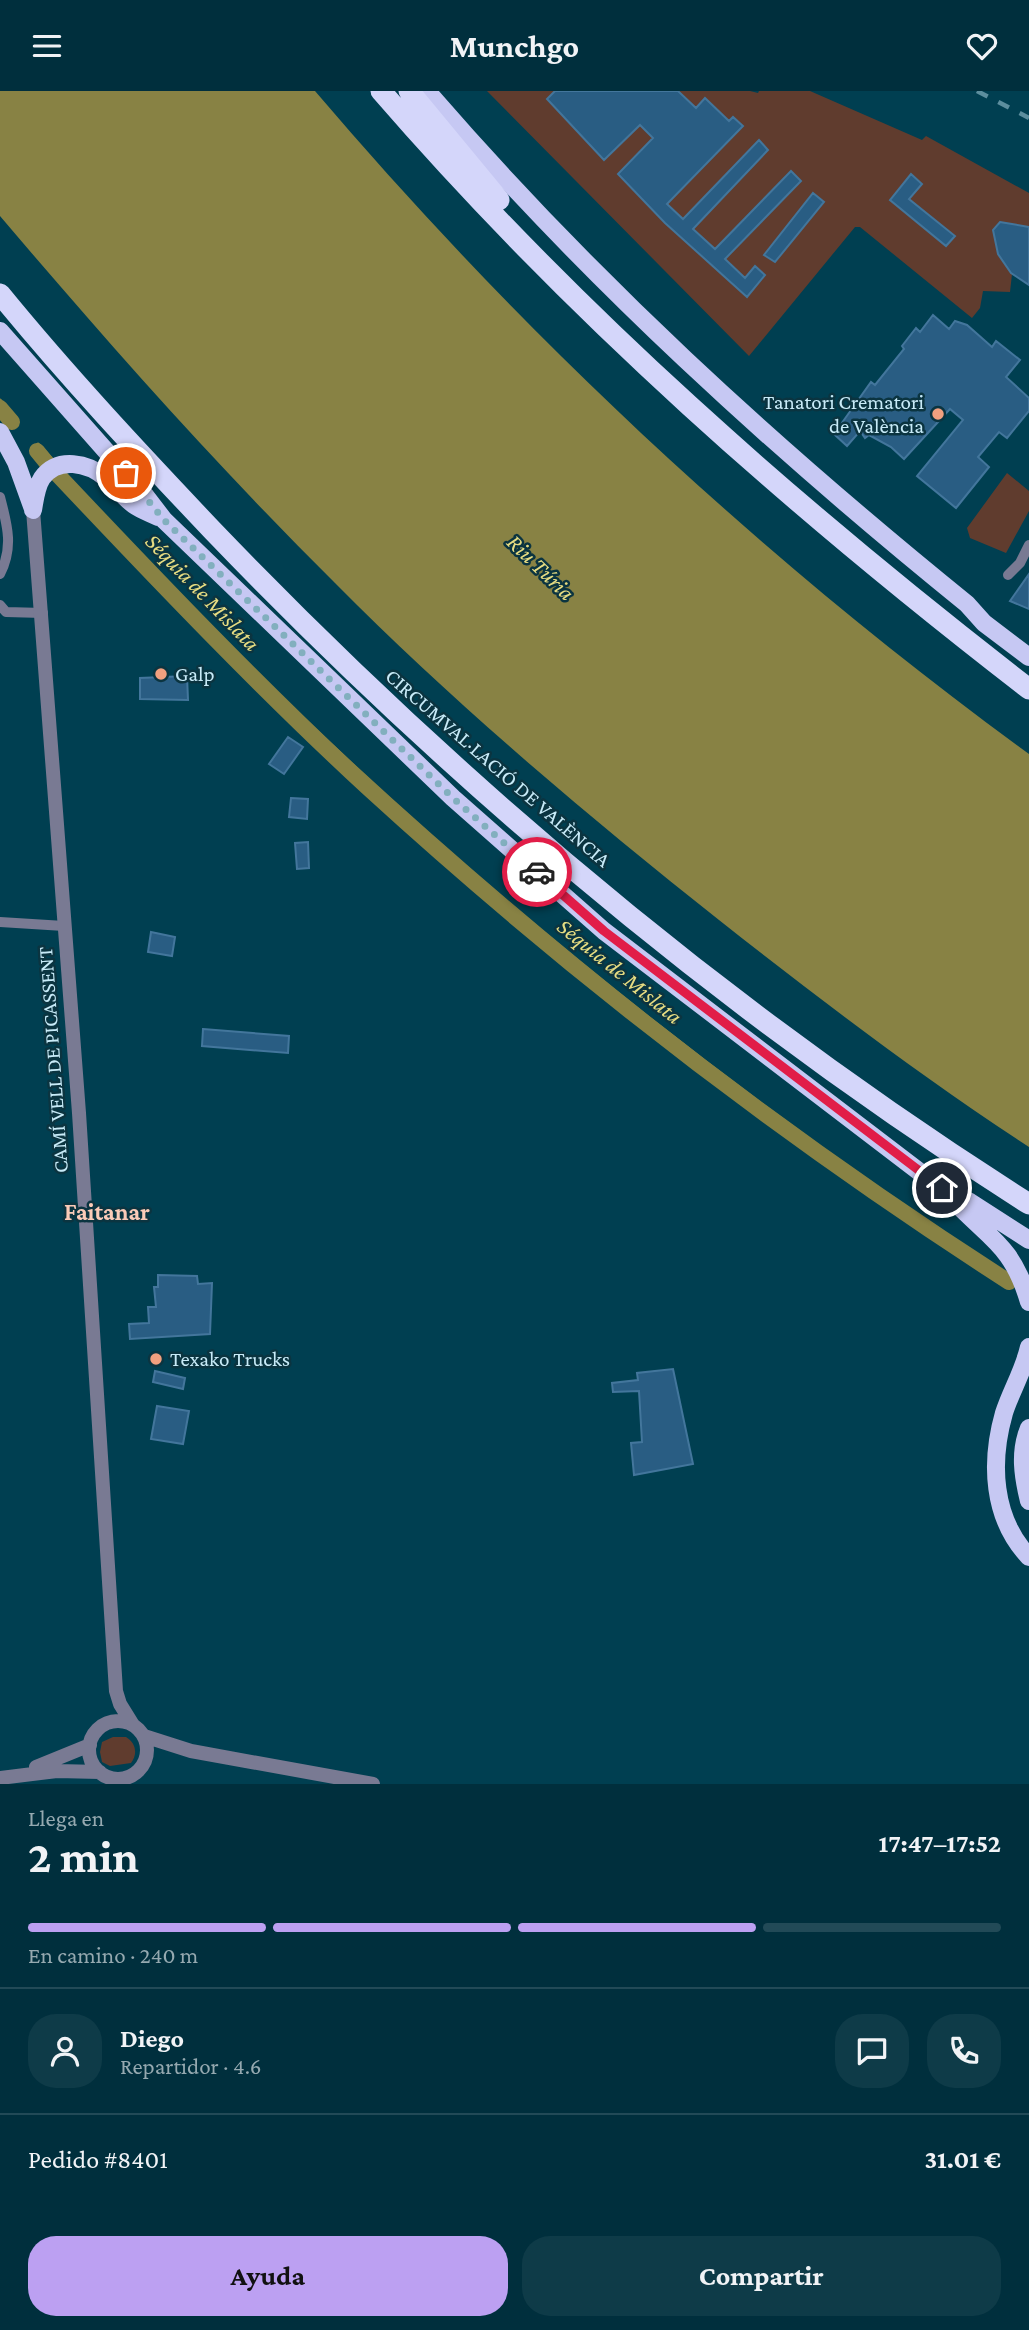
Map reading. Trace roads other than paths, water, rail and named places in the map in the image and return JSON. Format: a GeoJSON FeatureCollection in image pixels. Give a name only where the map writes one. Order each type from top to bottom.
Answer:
{"type":"FeatureCollection","features":[{"type":"Feature","properties":{"kind":"highway"},"geometry":{"type":"LineString","coordinates":[[381,91],[426,143],[552,276],[654,376],[862,556],[1029,689]]}},
{"type":"Feature","properties":{"kind":"highway"},"geometry":{"type":"LineString","coordinates":[[410,91],[488,188],[560,267],[663,369],[678,394]]}},
{"type":"Feature","properties":{"kind":"highway"},"geometry":{"type":"LineString","coordinates":[[427,91],[575,252],[679,355],[766,436],[967,604],[984,623],[1029,657]]}},
{"type":"Feature","properties":{"kind":"highway","name":"CIRCUMVAL·LACIÓ DE VALÈNCIA"},"geometry":{"type":"LineString","coordinates":[[0,294],[161,476],[266,585],[369,687],[469,779],[617,905],[784,1034],[945,1151],[1029,1204]]}},
{"type":"Feature","properties":{"kind":"highway"},"geometry":{"type":"LineString","coordinates":[[0,331],[144,493],[164,520],[453,798],[604,931],[942,1188],[1010,1256],[1029,1302]]}},
{"type":"Feature","properties":{"kind":"highway"},"geometry":{"type":"LineString","coordinates":[[0,432],[16,462],[33,510]]}},
{"type":"Feature","properties":{"kind":"highway"},"geometry":{"type":"LineString","coordinates":[[33,510],[37,489],[43,477],[62,464],[77,464],[91,467],[107,478],[133,505],[164,520]]}},
{"type":"Feature","properties":{"kind":"highway"},"geometry":{"type":"LineString","coordinates":[[967,604],[992,614],[1029,642]]}},
{"type":"Feature","properties":{"kind":"highway"},"geometry":{"type":"LineString","coordinates":[[942,1188],[970,1202],[1029,1240]]}},
{"type":"Feature","properties":{"kind":"highway"},"geometry":{"type":"LineString","coordinates":[[1029,1347],[1005,1412],[995,1468],[1002,1511],[1012,1533],[1029,1557]]}},
{"type":"Feature","properties":{"kind":"highway"},"geometry":{"type":"LineString","coordinates":[[1029,1428],[1023,1455],[1023,1479],[1029,1501]]}},
{"type":"Feature","properties":{"kind":"street"},"geometry":{"type":"LineString","coordinates":[[0,497],[9,537],[8,554],[0,574]]}},
{"type":"Feature","properties":{"kind":"street","name":"CAMÍ VELL DE PICASSENT"},"geometry":{"type":"LineString","coordinates":[[33,510],[43,613],[116,1691],[120,1704],[133,1725]]}},
{"type":"Feature","properties":{"kind":"street"},"geometry":{"type":"LineString","coordinates":[[1008,575],[1020,563],[1029,545]]}},
{"type":"Feature","properties":{"kind":"street"},"geometry":{"type":"LineString","coordinates":[[0,605],[6,612],[43,613]]}},
{"type":"Feature","properties":{"kind":"street"},"geometry":{"type":"LineString","coordinates":[[0,922],[64,926]]}},
{"type":"Feature","properties":{"kind":"street","name":"CAMÍ VELL DE PICASSENT"},"geometry":{"type":"LineString","coordinates":[[101,1727],[116,1691]]}},
{"type":"Feature","properties":{"kind":"street"},"geometry":{"type":"LineString","coordinates":[[100,1772],[90,1755],[90,1745],[101,1727],[117,1721],[133,1725],[144,1736],[191,1751],[373,1784]]}},
{"type":"Feature","properties":{"kind":"street"},"geometry":{"type":"LineString","coordinates":[[0,1777],[57,1771],[100,1772],[117,1779],[127,1778],[140,1770],[147,1753],[144,1736]]}},
{"type":"Feature","properties":{"kind":"street"},"geometry":{"type":"LineString","coordinates":[[0,1777],[51,1762],[90,1745]]}},
{"type":"Feature","properties":{"kind":"street"},"geometry":{"type":"LineString","coordinates":[[147,1753],[191,1751]]}},
{"type":"Feature","properties":{"kind":"water","name":"Riu Túria"},"geometry":{"type":"Polygon","coordinates":[[[0,91],[315,91],[478,272],[652,443],[743,526],[837,605],[1029,754],[1029,1147],[949,1093],[833,1008],[619,840],[427,672],[291,539],[163,403],[0,216],[0,91]]]}},
{"type":"Feature","properties":{"kind":"waterway"},"geometry":{"type":"LineString","coordinates":[[0,401],[15,419]]}},
{"type":"Feature","properties":{"kind":"waterway","name":"Séquia de Mislata"},"geometry":{"type":"LineString","coordinates":[[0,408],[12,422]]}},
{"type":"Feature","properties":{"kind":"waterway"},"geometry":{"type":"LineString","coordinates":[[38,445],[51,459]]}},
{"type":"Feature","properties":{"kind":"waterway","name":"Séquia de Mislata"},"geometry":{"type":"LineString","coordinates":[[37,451],[46,462]]}},
{"type":"Feature","properties":{"kind":"waterway"},"geometry":{"type":"LineString","coordinates":[[64,474],[190,608],[267,685],[353,766],[531,923],[623,998],[811,1141],[1006,1275]]}},
{"type":"Feature","properties":{"kind":"waterway","name":"Séquia de Mislata"},"geometry":{"type":"LineString","coordinates":[[58,475],[288,712],[368,788],[520,921],[598,986],[759,1110],[841,1169],[1009,1282]]}},
{"type":"Feature","properties":{"kind":"railway"},"geometry":{"type":"LineString","coordinates":[[977,91],[1029,118]]}},
{"type":"Feature","properties":{"kind":"place","name":"Tanatori Crematori de València"},"geometry":{"type":"Point","coordinates":[938,414]}},
{"type":"Feature","properties":{"kind":"place","name":"Galp"},"geometry":{"type":"Point","coordinates":[161,674]}},
{"type":"Feature","properties":{"kind":"place","name":"Texako Trucks"},"geometry":{"type":"Point","coordinates":[156,1359]}},
{"type":"Feature","properties":{"kind":"district","name":"Faitanar"},"geometry":{"type":"Point","coordinates":[107,1212]}}]}
